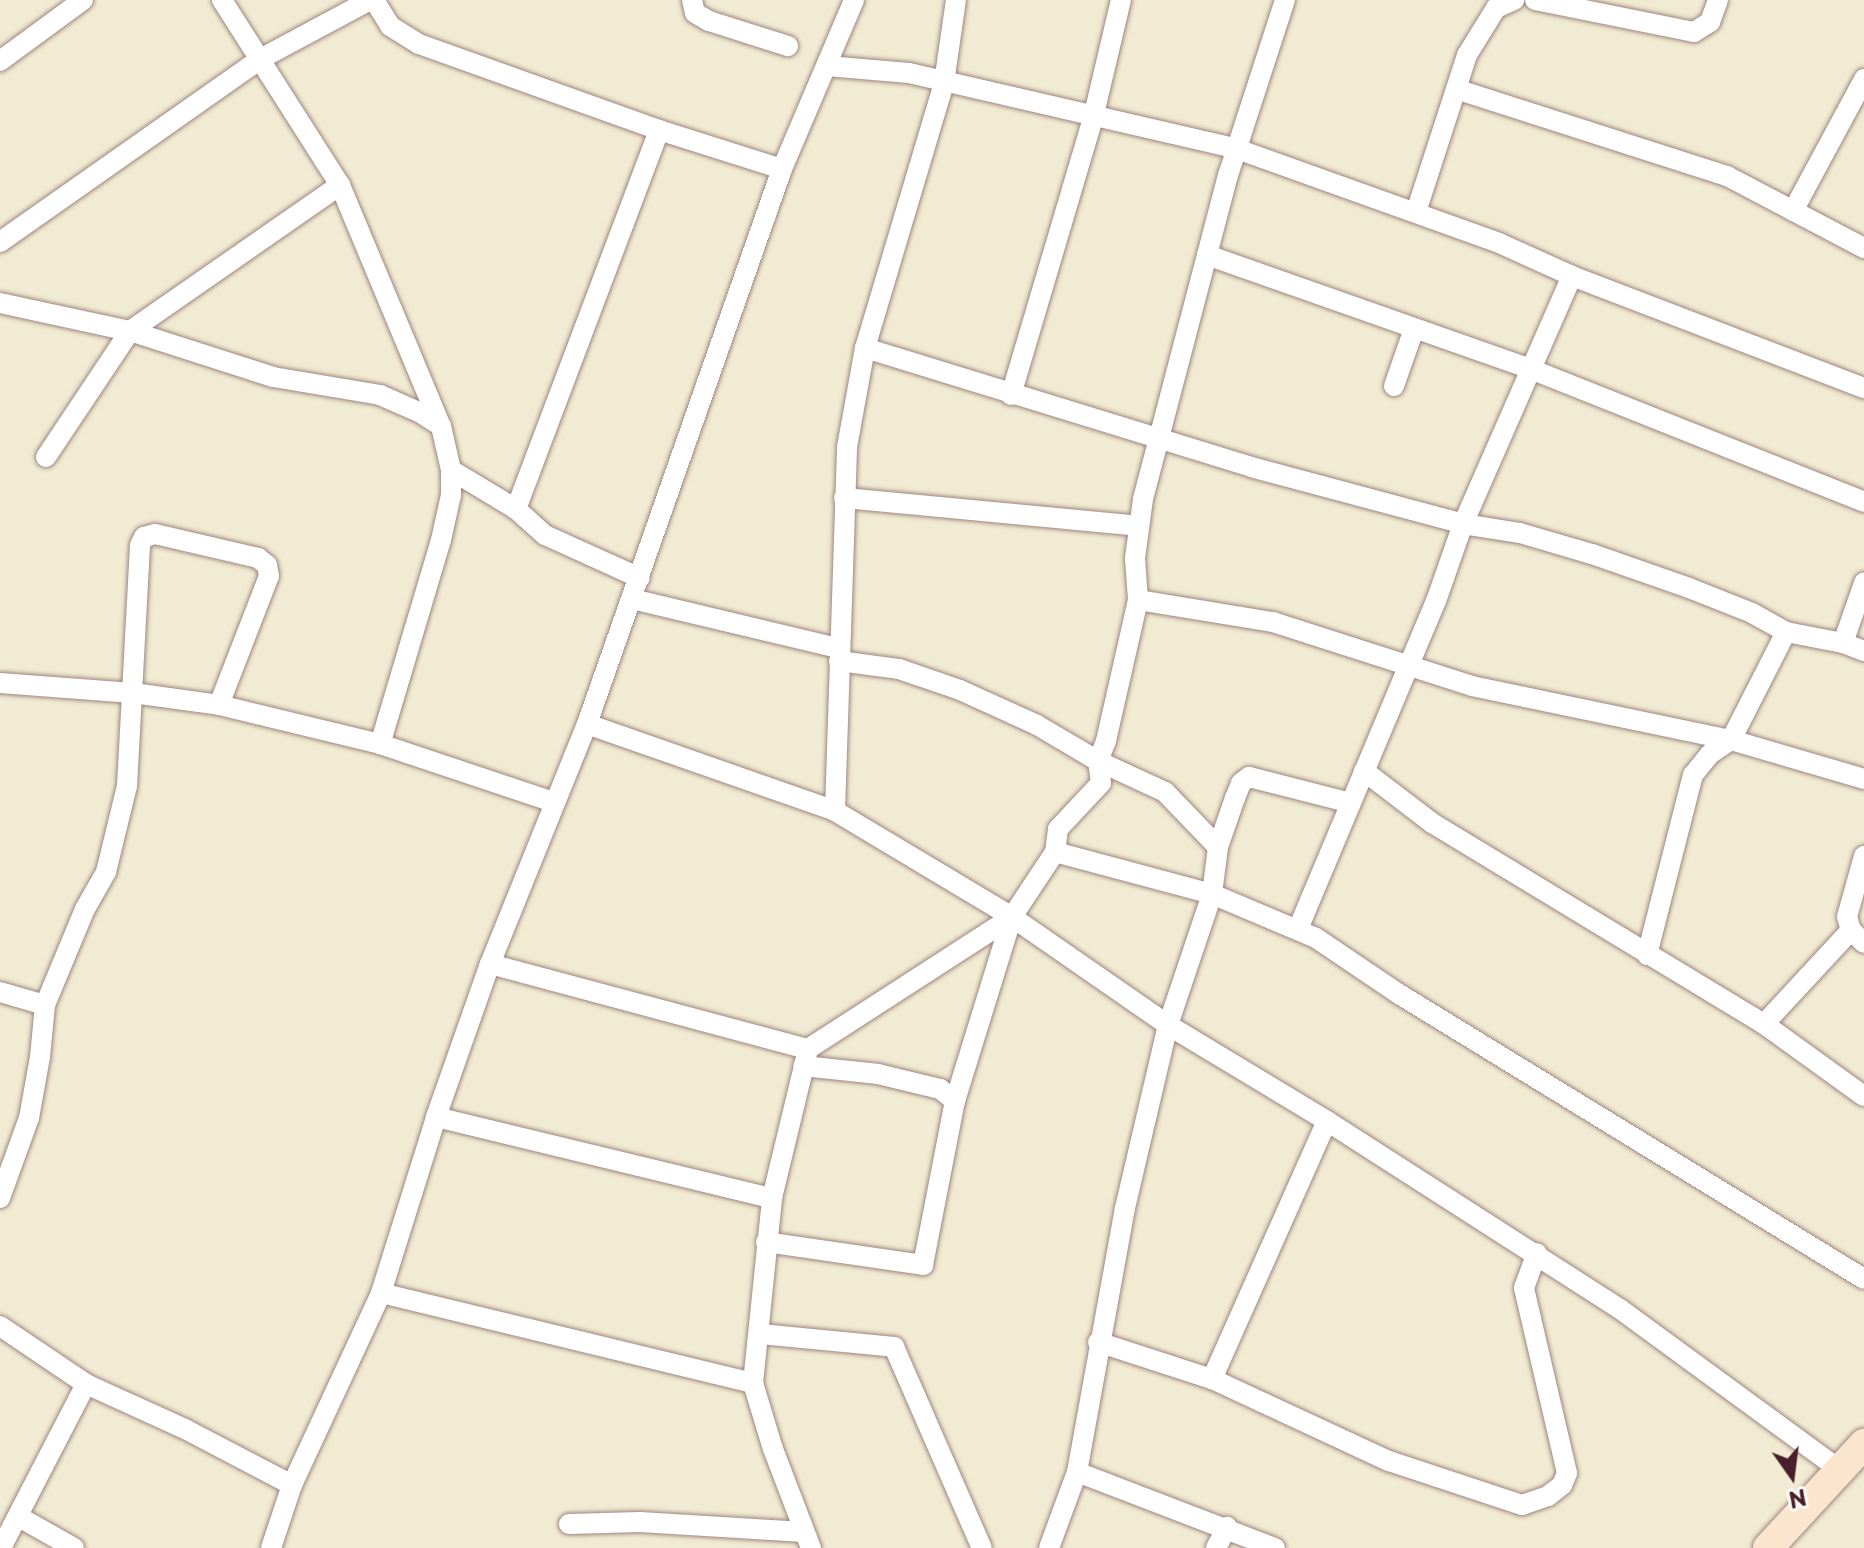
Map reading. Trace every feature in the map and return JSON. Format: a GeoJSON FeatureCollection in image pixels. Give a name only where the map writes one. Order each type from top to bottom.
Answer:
{"type":"FeatureCollection","features":[{"type":"Feature","properties":{"kind":"main road"},"geometry":{"type":"LineString","coordinates":[[1768,1548],[1864,1444]]}},
{"type":"Feature","properties":{"kind":"street"},"geometry":{"type":"LineString","coordinates":[[0,61],[83,0]]}},
{"type":"Feature","properties":{"kind":"street"},"geometry":{"type":"LineString","coordinates":[[222,0],[262,58],[340,185],[441,426],[451,470],[451,495],[441,540],[380,744]]}},
{"type":"Feature","properties":{"kind":"street"},"geometry":{"type":"LineString","coordinates":[[0,242],[262,58],[372,0],[390,26],[419,44],[659,130],[782,169]]}},
{"type":"Feature","properties":{"kind":"street"},"geometry":{"type":"LineString","coordinates":[[692,0],[695,13],[709,21],[788,46]]}},
{"type":"Feature","properties":{"kind":"street"},"geometry":{"type":"LineString","coordinates":[[271,1548],[292,1485],[381,1293],[436,1117],[490,964],[587,724],[782,169],[854,0]]}},
{"type":"Feature","properties":{"kind":"street"},"geometry":{"type":"LineString","coordinates":[[835,811],[847,447],[865,348],[944,83],[956,0]]}},
{"type":"Feature","properties":{"kind":"street"},"geometry":{"type":"LineString","coordinates":[[1011,395],[1094,114],[1121,0]]}},
{"type":"Feature","properties":{"kind":"street"},"geometry":{"type":"LineString","coordinates":[[766,1242],[923,1265],[955,1101],[1012,917],[1055,852],[1058,829],[1101,783],[1098,761],[1106,741],[1138,600],[1135,558],[1139,526],[1159,437],[1237,149],[1285,0]]}},
{"type":"Feature","properties":{"kind":"street"},"geometry":{"type":"LineString","coordinates":[[1416,212],[1456,89],[1481,27],[1496,8],[1506,0],[1514,0]]}},
{"type":"Feature","properties":{"kind":"street"},"geometry":{"type":"LineString","coordinates":[[1535,0],[1694,32],[1710,22],[1718,0]]}},
{"type":"Feature","properties":{"kind":"street"},"geometry":{"type":"LineString","coordinates":[[827,66],[894,71],[1094,114],[1237,149],[1499,243],[1572,276],[1864,388]]}},
{"type":"Feature","properties":{"kind":"street"},"geometry":{"type":"LineString","coordinates":[[1793,211],[1864,79]]}},
{"type":"Feature","properties":{"kind":"street"},"geometry":{"type":"LineString","coordinates":[[1456,89],[1727,176],[1864,248]]}},
{"type":"Feature","properties":{"kind":"street"},"geometry":{"type":"LineString","coordinates":[[516,509],[659,130]]}},
{"type":"Feature","properties":{"kind":"street"},"geometry":{"type":"LineString","coordinates":[[46,457],[130,331],[340,185]]}},
{"type":"Feature","properties":{"kind":"street"},"geometry":{"type":"LineString","coordinates":[[1207,255],[1533,370],[1864,502]]}},
{"type":"Feature","properties":{"kind":"street"},"geometry":{"type":"LineString","coordinates":[[1298,929],[1409,665],[1463,524],[1572,276]]}},
{"type":"Feature","properties":{"kind":"street"},"geometry":{"type":"LineString","coordinates":[[0,303],[130,331],[273,377],[380,395],[421,413],[441,426]]}},
{"type":"Feature","properties":{"kind":"street"},"geometry":{"type":"LineString","coordinates":[[1394,386],[1414,329]]}},
{"type":"Feature","properties":{"kind":"street"},"geometry":{"type":"LineString","coordinates":[[865,348],[1251,467],[1463,524],[1520,533],[1592,554],[1752,613],[1786,632],[1843,643],[1864,651]]}},
{"type":"Feature","properties":{"kind":"street"},"geometry":{"type":"LineString","coordinates":[[451,470],[516,509],[545,535],[640,578]]}},
{"type":"Feature","properties":{"kind":"street"},"geometry":{"type":"LineString","coordinates":[[844,498],[1139,526]]}},
{"type":"Feature","properties":{"kind":"street"},"geometry":{"type":"LineString","coordinates":[[0,1198],[29,1118],[45,1005],[85,909],[106,872],[127,786],[140,545],[144,537],[155,534],[258,558],[267,565],[269,576],[219,705]]}},
{"type":"Feature","properties":{"kind":"street"},"geometry":{"type":"LineString","coordinates":[[1843,643],[1864,583]]}},
{"type":"Feature","properties":{"kind":"street"},"geometry":{"type":"LineString","coordinates":[[632,599],[899,669],[960,690],[1037,725],[1098,761],[1165,792],[1218,847]]}},
{"type":"Feature","properties":{"kind":"street"},"geometry":{"type":"LineString","coordinates":[[1138,600],[1273,622],[1472,686],[1731,740],[1864,779]]}},
{"type":"Feature","properties":{"kind":"street"},"geometry":{"type":"LineString","coordinates":[[1647,955],[1693,775],[1710,754],[1731,740],[1786,632]]}},
{"type":"Feature","properties":{"kind":"street"},"geometry":{"type":"LineString","coordinates":[[0,683],[133,693],[219,705],[380,744],[553,802]]}},
{"type":"Feature","properties":{"kind":"street"},"geometry":{"type":"LineString","coordinates":[[587,724],[835,811],[1012,917],[1168,1025],[1537,1253],[1695,1361],[1840,1470]]}},
{"type":"Feature","properties":{"kind":"street"},"geometry":{"type":"LineString","coordinates":[[1364,771],[1432,823],[1764,1024],[1864,1096]]}},
{"type":"Feature","properties":{"kind":"street"},"geometry":{"type":"LineString","coordinates":[[1049,1548],[1077,1472],[1098,1342],[1125,1208],[1168,1025],[1212,894],[1218,847],[1241,783],[1249,777],[1351,803]]}},
{"type":"Feature","properties":{"kind":"street"},"geometry":{"type":"LineString","coordinates":[[1055,852],[1212,894],[1298,929],[1864,1279]]}},
{"type":"Feature","properties":{"kind":"street"},"geometry":{"type":"LineString","coordinates":[[1764,1024],[1858,936],[1847,917],[1864,856]]}},
{"type":"Feature","properties":{"kind":"street"},"geometry":{"type":"LineString","coordinates":[[569,1524],[640,1522],[808,1540],[773,1449],[753,1383],[772,1198],[805,1057],[1012,917]]}},
{"type":"Feature","properties":{"kind":"street"},"geometry":{"type":"LineString","coordinates":[[490,964],[805,1057],[940,1089],[955,1101]]}},
{"type":"Feature","properties":{"kind":"street"},"geometry":{"type":"LineString","coordinates":[[0,992],[45,1005]]}},
{"type":"Feature","properties":{"kind":"street"},"geometry":{"type":"LineString","coordinates":[[436,1117],[772,1198]]}},
{"type":"Feature","properties":{"kind":"street"},"geometry":{"type":"LineString","coordinates":[[1212,1379],[1327,1121]]}},
{"type":"Feature","properties":{"kind":"street"},"geometry":{"type":"LineString","coordinates":[[1098,1342],[1212,1379],[1389,1461],[1522,1505],[1548,1496],[1562,1485],[1567,1473],[1524,1288],[1537,1253]]}},
{"type":"Feature","properties":{"kind":"street"},"geometry":{"type":"LineString","coordinates":[[381,1293],[753,1383]]}},
{"type":"Feature","properties":{"kind":"street"},"geometry":{"type":"LineString","coordinates":[[0,1326],[86,1384],[185,1429],[292,1485]]}},
{"type":"Feature","properties":{"kind":"street"},"geometry":{"type":"LineString","coordinates":[[760,1334],[894,1347],[982,1548]]}},
{"type":"Feature","properties":{"kind":"street"},"geometry":{"type":"LineString","coordinates":[[1,1548],[86,1384]]}},
{"type":"Feature","properties":{"kind":"street"},"geometry":{"type":"LineString","coordinates":[[1077,1472],[1227,1527],[1275,1548]]}},
{"type":"Feature","properties":{"kind":"street"},"geometry":{"type":"LineString","coordinates":[[19,1517],[74,1548]]}},
{"type":"Feature","properties":{"kind":"street"},"geometry":{"type":"LineString","coordinates":[[1216,1548],[1227,1527]]}}]}
